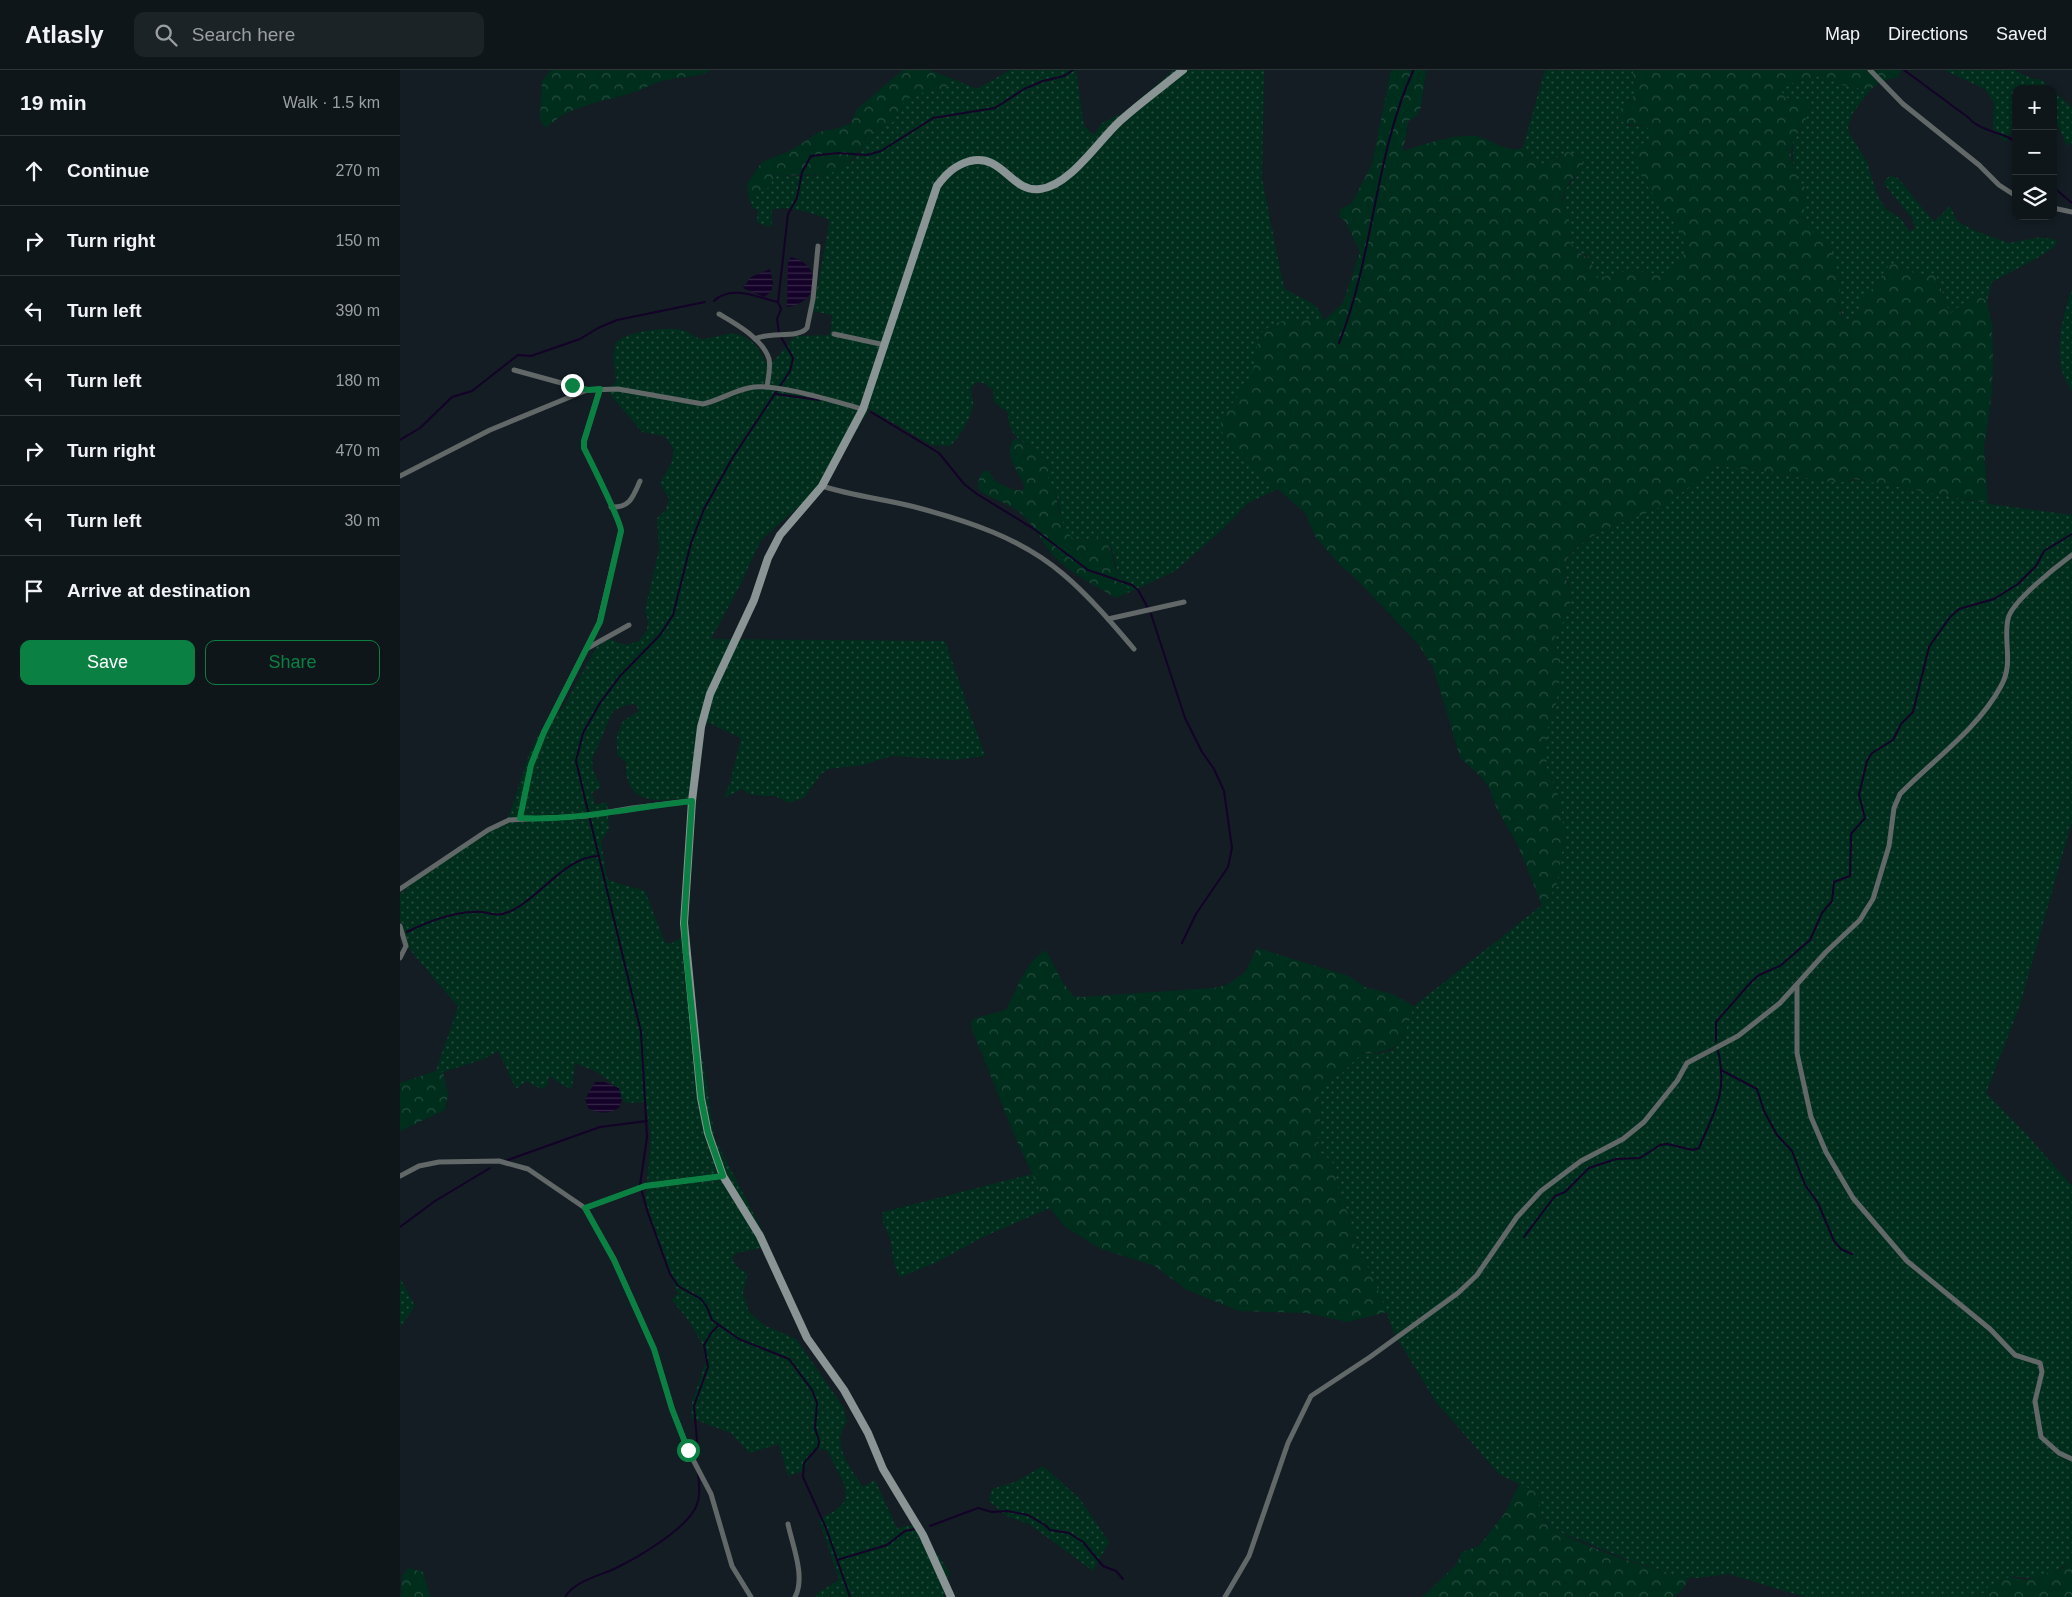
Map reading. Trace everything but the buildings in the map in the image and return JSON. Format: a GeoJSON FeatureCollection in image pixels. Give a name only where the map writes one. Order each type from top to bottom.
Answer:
{"type":"FeatureCollection","features":[{"type":"Feature","properties":{"kind":"street"},"geometry":{"type":"LineString","coordinates":[[951,1597],[923,1536],[883,1469],[868,1433],[844,1390],[807,1338],[760,1236],[723,1176],[708,1133],[701,1098],[684,923],[692,801],[701,727],[710,694],[754,600],[772,550],[780,535],[822,486],[863,409],[937,186],[948,172],[963,163],[978,159],[992,162],[1019,184],[1030,189],[1042,189],[1068,175],[1121,120],[1183,70]]}},
{"type":"Feature","properties":{"kind":"street"},"geometry":{"type":"LineString","coordinates":[[1870,70],[1903,104],[1979,165],[1999,185],[2012,193]]}},
{"type":"Feature","properties":{"kind":"street"},"geometry":{"type":"LineString","coordinates":[[2057,209],[2072,212]]}},
{"type":"Feature","properties":{"kind":"street"},"geometry":{"type":"LineString","coordinates":[[755,339],[762,335],[800,333],[806,328],[813,299],[818,246]]}},
{"type":"Feature","properties":{"kind":"street"},"geometry":{"type":"LineString","coordinates":[[719,314],[755,339],[768,357],[767,387]]}},
{"type":"Feature","properties":{"kind":"street"},"geometry":{"type":"LineString","coordinates":[[834,334],[885,345]]}},
{"type":"Feature","properties":{"kind":"street"},"geometry":{"type":"LineString","coordinates":[[514,370],[588,390]]}},
{"type":"Feature","properties":{"kind":"street"},"geometry":{"type":"LineString","coordinates":[[400,476],[490,430],[588,390],[600,389],[654,395],[703,404],[717,401],[740,390],[767,387],[863,409]]}},
{"type":"Feature","properties":{"kind":"street"},"geometry":{"type":"LineString","coordinates":[[520,818],[531,765],[544,732],[600,622],[621,531],[619,519],[611,507],[584,448],[584,441],[600,389]]}},
{"type":"Feature","properties":{"kind":"street"},"geometry":{"type":"LineString","coordinates":[[611,507],[626,506],[631,502],[640,481]]}},
{"type":"Feature","properties":{"kind":"street"},"geometry":{"type":"LineString","coordinates":[[822,486],[850,495],[917,507],[995,532],[1024,546],[1063,574],[1134,648]]}},
{"type":"Feature","properties":{"kind":"street"},"geometry":{"type":"LineString","coordinates":[[1225,1597],[1249,1556],[1288,1443],[1311,1396],[1370,1357],[1458,1293],[1477,1275],[1517,1217],[1541,1191],[1581,1161],[1633,1131],[1650,1116],[1677,1081],[1687,1063],[1758,1023],[1797,986],[1826,952],[1860,920],[1873,899],[1889,846],[1894,808],[1900,794],[1988,706],[2007,674],[2009,658],[2008,618],[2010,611],[2038,582],[2072,555]]}},
{"type":"Feature","properties":{"kind":"street"},"geometry":{"type":"LineString","coordinates":[[1108,620],[1184,602]]}},
{"type":"Feature","properties":{"kind":"street"},"geometry":{"type":"LineString","coordinates":[[586,649],[629,625]]}},
{"type":"Feature","properties":{"kind":"street"},"geometry":{"type":"LineString","coordinates":[[400,889],[499,824],[520,818],[586,816],[692,801]]}},
{"type":"Feature","properties":{"kind":"street"},"geometry":{"type":"LineString","coordinates":[[400,926],[406,946],[400,958]]}},
{"type":"Feature","properties":{"kind":"street"},"geometry":{"type":"LineString","coordinates":[[1797,986],[1797,1044],[1802,1084],[1811,1117],[1826,1152],[1853,1198],[1907,1261],[1984,1324],[2015,1355],[2040,1363],[2042,1372],[2035,1401],[2040,1437],[2059,1453],[2072,1459]]}},
{"type":"Feature","properties":{"kind":"street"},"geometry":{"type":"LineString","coordinates":[[400,1176],[419,1166],[439,1162],[499,1161],[528,1169],[585,1208],[614,1260],[654,1349],[672,1409],[688,1450],[711,1494],[732,1566],[751,1597]]}},
{"type":"Feature","properties":{"kind":"street"},"geometry":{"type":"LineString","coordinates":[[585,1208],[645,1186],[723,1176]]}},
{"type":"Feature","properties":{"kind":"street"},"geometry":{"type":"LineString","coordinates":[[788,1524],[799,1585],[795,1597]]}},
{"type":"Feature","properties":{"kind":"green space"},"geometry":{"type":"Polygon","coordinates":[[[551,70],[711,70],[697,76],[662,81],[638,91],[578,108],[555,120],[546,128],[540,120],[542,81],[551,70]]]}},
{"type":"Feature","properties":{"kind":"green space"},"geometry":{"type":"Polygon","coordinates":[[[903,70],[929,70],[953,79],[944,89],[921,93],[905,100],[893,122],[875,130],[845,168],[828,174],[775,176],[769,187],[749,199],[747,184],[762,162],[790,151],[819,132],[839,128],[851,123],[857,109],[903,70]]]}},
{"type":"Feature","properties":{"kind":"green space"},"geometry":{"type":"Polygon","coordinates":[[[1010,70],[1076,70],[1084,126],[1094,135],[1102,123],[1123,113],[1174,70],[1264,70],[1262,179],[1284,288],[1313,304],[1322,314],[1323,321],[1258,340],[1256,363],[1250,380],[1229,409],[1221,425],[1233,444],[1248,456],[1252,466],[1278,489],[1248,503],[1223,529],[1175,571],[1130,592],[1118,572],[1112,549],[1097,537],[1079,541],[1073,538],[1065,529],[1057,496],[1048,479],[1048,466],[1043,456],[1018,439],[1013,433],[1008,413],[994,402],[993,390],[983,383],[977,382],[973,385],[971,391],[973,407],[969,417],[950,446],[931,445],[869,409],[828,480],[761,540],[739,587],[711,639],[945,641],[985,756],[955,760],[892,756],[862,765],[829,769],[821,774],[805,797],[789,803],[775,796],[749,794],[742,789],[724,798],[730,783],[741,738],[709,723],[705,724],[696,797],[671,800],[648,799],[639,795],[631,788],[627,777],[626,762],[617,755],[617,735],[623,721],[639,711],[635,704],[626,705],[613,711],[592,759],[593,770],[601,787],[592,793],[595,805],[607,802],[609,829],[601,841],[607,878],[611,881],[645,891],[665,943],[672,943],[684,936],[715,1139],[766,1238],[761,1248],[737,1253],[732,1257],[736,1266],[748,1274],[743,1293],[749,1312],[764,1325],[796,1339],[844,1408],[847,1422],[842,1430],[841,1447],[848,1463],[863,1487],[875,1480],[897,1528],[917,1524],[950,1573],[943,1585],[944,1597],[816,1597],[816,1594],[839,1580],[819,1519],[842,1505],[845,1497],[843,1481],[828,1451],[823,1449],[815,1450],[803,1471],[788,1476],[779,1444],[749,1453],[731,1433],[691,1418],[692,1402],[706,1361],[702,1344],[689,1321],[671,1299],[678,1295],[645,1201],[651,1141],[646,1102],[627,1103],[622,1099],[612,1083],[597,1072],[575,1063],[572,1088],[566,1087],[549,1076],[547,1086],[541,1089],[526,1081],[516,1089],[498,1051],[484,1059],[437,1074],[436,1071],[458,1007],[406,945],[400,928],[400,894],[455,849],[505,821],[509,816],[529,754],[538,736],[563,708],[602,637],[626,645],[639,641],[647,630],[648,620],[645,610],[659,550],[657,518],[665,511],[669,499],[660,483],[671,464],[674,450],[665,436],[642,432],[607,391],[616,381],[613,357],[615,344],[628,336],[659,329],[685,331],[702,339],[735,334],[745,337],[752,342],[759,349],[766,362],[771,364],[795,336],[830,335],[832,315],[813,311],[830,220],[818,215],[784,208],[772,211],[772,225],[769,227],[757,222],[758,210],[753,208],[749,199],[769,187],[775,176],[817,175],[837,170],[847,165],[855,158],[871,134],[888,124],[897,114],[903,101],[911,95],[942,88],[953,79],[977,89],[1010,70]]]}},
{"type":"Feature","properties":{"kind":"green space"},"geometry":{"type":"Polygon","coordinates":[[[1391,70],[1426,70],[1421,107],[1416,116],[1408,121],[1402,151],[1448,138],[1475,136],[1506,148],[1518,149],[1523,147],[1528,156],[1546,165],[1566,152],[1578,154],[1582,158],[1581,170],[1568,183],[1562,200],[1569,217],[1569,241],[1576,250],[1591,261],[1596,278],[1623,272],[1664,273],[1671,271],[1682,259],[1686,247],[1672,219],[1647,185],[1637,166],[1637,148],[1653,136],[1651,131],[1643,126],[1628,124],[1618,119],[1621,109],[1634,95],[1633,70],[1901,70],[1898,77],[1880,82],[1870,90],[1842,85],[1820,76],[1785,85],[1781,90],[1785,97],[1806,102],[1809,108],[1805,121],[1794,140],[1791,154],[1793,167],[1807,190],[1804,212],[1805,220],[1811,230],[1826,242],[1833,254],[1840,283],[1840,312],[1846,322],[1851,321],[1857,316],[1865,294],[1876,286],[1888,267],[1898,264],[1922,279],[1932,273],[1936,275],[1950,314],[1974,294],[1987,301],[1992,325],[1992,392],[1984,448],[1988,503],[1854,479],[1844,482],[1831,482],[1715,465],[1664,505],[1594,535],[1572,553],[1564,568],[1571,593],[1569,608],[1554,639],[1562,667],[1554,715],[1548,721],[1546,754],[1547,768],[1561,802],[1564,841],[1556,888],[1542,905],[1518,846],[1496,807],[1490,790],[1484,780],[1460,757],[1433,667],[1418,644],[1357,580],[1338,563],[1315,536],[1305,513],[1252,466],[1222,432],[1222,419],[1225,413],[1243,391],[1249,380],[1254,367],[1260,334],[1267,328],[1282,321],[1297,319],[1323,321],[1343,303],[1360,252],[1346,222],[1339,216],[1340,209],[1352,203],[1372,164],[1391,70]]]}},
{"type":"Feature","properties":{"kind":"green space"},"geometry":{"type":"Polygon","coordinates":[[[1545,70],[1633,70],[1634,95],[1618,113],[1628,126],[1646,127],[1654,135],[1637,148],[1637,158],[1642,177],[1672,219],[1686,247],[1682,259],[1671,271],[1664,273],[1622,272],[1595,278],[1593,266],[1587,256],[1576,250],[1569,241],[1563,206],[1566,189],[1581,170],[1560,155],[1546,165],[1528,156],[1523,147],[1545,70]]]}},
{"type":"Feature","properties":{"kind":"green space"},"geometry":{"type":"Polygon","coordinates":[[[1944,70],[2014,70],[2033,79],[2040,79],[2047,85],[2012,85],[2012,130],[2006,142],[1993,131],[1994,103],[1985,89],[1944,70]]]}},
{"type":"Feature","properties":{"kind":"green space"},"geometry":{"type":"Polygon","coordinates":[[[1820,76],[1842,85],[1870,90],[1852,114],[1848,127],[1849,133],[1867,162],[1877,195],[1886,209],[1901,219],[1910,232],[1915,228],[1912,218],[1885,185],[1885,180],[1890,176],[1898,178],[1934,222],[1950,206],[1957,221],[1973,230],[2009,243],[2041,237],[2057,240],[2055,246],[2039,257],[1992,282],[1987,301],[1980,297],[1950,314],[1939,282],[1929,275],[1922,279],[1900,265],[1892,265],[1864,296],[1856,317],[1850,322],[1844,321],[1840,307],[1840,281],[1819,237],[1811,232],[1807,226],[1803,213],[1806,198],[1805,188],[1793,171],[1793,141],[1803,125],[1801,101],[1786,98],[1781,90],[1785,85],[1820,76]]]}},
{"type":"Feature","properties":{"kind":"green space"},"geometry":{"type":"Polygon","coordinates":[[[2057,94],[2072,108],[2072,143],[2067,146],[2057,122],[2057,94]]]}},
{"type":"Feature","properties":{"kind":"green space"},"geometry":{"type":"Polygon","coordinates":[[[2072,289],[2071,391],[2063,374],[2060,342],[2063,320],[2072,289]]]}},
{"type":"Feature","properties":{"kind":"green space"},"geometry":{"type":"Polygon","coordinates":[[[1015,438],[1043,454],[1049,466],[1048,480],[1056,495],[1059,512],[1066,530],[1073,539],[1079,541],[1099,537],[1104,540],[1109,548],[1117,571],[1130,592],[1116,598],[1074,573],[1055,558],[1025,517],[1009,506],[981,492],[978,481],[984,471],[989,471],[995,481],[1011,489],[1023,491],[1024,485],[1012,462],[1010,450],[1015,438]]]}},
{"type":"Feature","properties":{"kind":"green space"},"geometry":{"type":"Polygon","coordinates":[[[1715,465],[1831,482],[1868,481],[1990,504],[2072,515],[2072,821],[2020,1005],[1986,1093],[2029,1137],[2072,1186],[2072,1561],[2059,1569],[2037,1577],[2022,1578],[2014,1576],[1984,1593],[1971,1597],[1805,1597],[1729,1574],[1696,1578],[1679,1576],[1629,1560],[1553,1529],[1541,1515],[1539,1494],[1499,1474],[1436,1402],[1394,1333],[1370,1270],[1355,1252],[1354,1230],[1339,1191],[1332,1161],[1320,1152],[1318,1137],[1321,1111],[1317,1090],[1321,1085],[1342,1073],[1361,1054],[1382,1053],[1392,1050],[1398,1045],[1403,1038],[1414,1006],[1542,905],[1556,888],[1564,841],[1561,802],[1547,768],[1546,754],[1548,721],[1554,715],[1562,667],[1554,639],[1566,615],[1570,595],[1570,588],[1564,570],[1566,563],[1573,552],[1595,535],[1670,501],[1715,465]]]}},
{"type":"Feature","properties":{"kind":"green space"},"geometry":{"type":"Polygon","coordinates":[[[1257,948],[1349,976],[1365,987],[1392,994],[1414,1006],[1399,1043],[1386,1051],[1361,1054],[1342,1073],[1321,1085],[1317,1090],[1321,1111],[1318,1137],[1320,1152],[1332,1161],[1339,1191],[1354,1230],[1355,1252],[1370,1270],[1387,1312],[1347,1322],[1307,1313],[1239,1311],[1185,1289],[1155,1266],[1101,1249],[1065,1227],[1045,1202],[1015,1137],[971,1027],[971,1022],[975,1018],[1006,1010],[1032,961],[1046,950],[1061,980],[1073,996],[1081,997],[1214,988],[1227,985],[1245,972],[1257,948]]]}},
{"type":"Feature","properties":{"kind":"green space"},"geometry":{"type":"Polygon","coordinates":[[[436,1071],[437,1074],[443,1072],[448,1094],[445,1110],[400,1131],[400,1083],[436,1071]]]}},
{"type":"Feature","properties":{"kind":"green space"},"geometry":{"type":"Polygon","coordinates":[[[1032,1174],[1050,1208],[983,1237],[937,1262],[900,1277],[894,1263],[890,1239],[883,1223],[883,1212],[1032,1174]]]}},
{"type":"Feature","properties":{"kind":"green space"},"geometry":{"type":"Polygon","coordinates":[[[400,1278],[415,1306],[400,1327],[400,1278]]]}},
{"type":"Feature","properties":{"kind":"green space"},"geometry":{"type":"Polygon","coordinates":[[[1043,1466],[1080,1499],[1109,1542],[1093,1571],[1029,1524],[1008,1517],[989,1501],[992,1489],[1015,1482],[1043,1466]]]}},
{"type":"Feature","properties":{"kind":"green space"},"geometry":{"type":"Polygon","coordinates":[[[1520,1483],[1540,1495],[1542,1515],[1545,1521],[1554,1529],[1612,1555],[1658,1570],[1689,1577],[1685,1586],[1675,1597],[1422,1597],[1456,1565],[1462,1552],[1479,1546],[1505,1513],[1520,1483]]]}},
{"type":"Feature","properties":{"kind":"green space"},"geometry":{"type":"Polygon","coordinates":[[[2072,1561],[2072,1597],[1971,1597],[1984,1593],[1988,1587],[2009,1577],[2026,1580],[2063,1568],[2072,1561]]]}},
{"type":"Feature","properties":{"kind":"green space"},"geometry":{"type":"Polygon","coordinates":[[[408,1568],[423,1572],[430,1597],[401,1597],[402,1576],[408,1568]]]}},
{"type":"Feature","properties":{"kind":"shaded area"},"geometry":{"type":"Polygon","coordinates":[[[791,257],[809,268],[813,275],[814,283],[812,291],[807,298],[798,304],[787,307],[788,263],[791,257]]]}},
{"type":"Feature","properties":{"kind":"shaded area"},"geometry":{"type":"Polygon","coordinates":[[[770,269],[773,283],[771,292],[764,297],[743,288],[751,277],[770,269]]]}},
{"type":"Feature","properties":{"kind":"shaded area"},"geometry":{"type":"Polygon","coordinates":[[[595,1082],[604,1082],[619,1088],[622,1099],[619,1108],[604,1112],[588,1108],[585,1099],[595,1082]]]}},
{"type":"Feature","properties":{"kind":"waterway"},"geometry":{"type":"LineString","coordinates":[[778,302],[788,214],[797,198],[802,172],[811,156],[838,153],[867,155],[881,151],[933,118],[995,108],[1024,89],[1043,81],[1064,76],[1073,70]]}},
{"type":"Feature","properties":{"kind":"waterway"},"geometry":{"type":"LineString","coordinates":[[1904,70],[1974,123],[2012,140]]}},
{"type":"Feature","properties":{"kind":"waterway"},"geometry":{"type":"LineString","coordinates":[[1339,343],[1351,310],[1360,276],[1390,138],[1400,104],[1413,71]]}},
{"type":"Feature","properties":{"kind":"waterway"},"geometry":{"type":"LineString","coordinates":[[2057,190],[2072,203]]}},
{"type":"Feature","properties":{"kind":"waterway"},"geometry":{"type":"LineString","coordinates":[[714,301],[728,293],[737,293],[754,295],[778,302]]}},
{"type":"Feature","properties":{"kind":"waterway"},"geometry":{"type":"LineString","coordinates":[[400,440],[420,428],[452,397],[472,391],[518,355],[531,356],[580,339],[598,328],[617,320],[705,302]]}},
{"type":"Feature","properties":{"kind":"waterway"},"geometry":{"type":"LineString","coordinates":[[778,302],[781,309],[777,319],[779,333]]}},
{"type":"Feature","properties":{"kind":"waterway"},"geometry":{"type":"LineString","coordinates":[[781,337],[793,358],[790,371],[733,457],[704,509],[691,543],[673,615],[660,635],[620,676],[600,703],[583,733],[576,761],[641,1032],[647,1137],[640,1185],[648,1213],[670,1274],[678,1286],[701,1299],[707,1307],[712,1320],[739,1339],[789,1359],[812,1390],[817,1403],[815,1428],[819,1441],[818,1447],[804,1463],[803,1477],[826,1528],[850,1597]]}},
{"type":"Feature","properties":{"kind":"waterway"},"geometry":{"type":"LineString","coordinates":[[776,394],[819,400]]}},
{"type":"Feature","properties":{"kind":"waterway"},"geometry":{"type":"LineString","coordinates":[[871,412],[939,453],[964,484],[1034,529],[1088,570],[1132,585],[1138,590],[1148,608]]}},
{"type":"Feature","properties":{"kind":"waterway"},"geometry":{"type":"LineString","coordinates":[[1716,1042],[1716,1022],[1752,981],[1759,975],[1780,966],[1810,940],[1822,913],[1832,901],[1834,882],[1850,876],[1851,834],[1865,818],[1859,795],[1867,761],[1872,753],[1893,740],[1901,724],[1913,712],[1929,647],[1950,617],[1959,609],[1994,599],[2018,584],[2036,566],[2044,551],[2072,534]]}},
{"type":"Feature","properties":{"kind":"waterway"},"geometry":{"type":"LineString","coordinates":[[1151,614],[1185,718],[1202,752],[1214,769],[1224,791],[1232,848],[1228,867],[1196,914],[1182,943]]}},
{"type":"Feature","properties":{"kind":"waterway"},"geometry":{"type":"LineString","coordinates":[[407,932],[456,914],[478,912],[507,913],[523,904],[576,862],[599,856]]}},
{"type":"Feature","properties":{"kind":"waterway"},"geometry":{"type":"LineString","coordinates":[[1524,1237],[1555,1196],[1565,1192],[1589,1168],[1616,1159],[1640,1158],[1660,1145],[1667,1144],[1693,1150],[1699,1148],[1718,1102],[1721,1079],[1718,1051]]}},
{"type":"Feature","properties":{"kind":"waterway"},"geometry":{"type":"LineString","coordinates":[[1721,1070],[1757,1089],[1764,1111],[1777,1135],[1792,1151],[1805,1185],[1818,1203],[1834,1241],[1841,1249],[1852,1254]]}},
{"type":"Feature","properties":{"kind":"waterway"},"geometry":{"type":"LineString","coordinates":[[505,1161],[600,1127],[647,1121]]}},
{"type":"Feature","properties":{"kind":"waterway"},"geometry":{"type":"LineString","coordinates":[[400,1227],[435,1201],[490,1168]]}},
{"type":"Feature","properties":{"kind":"waterway"},"geometry":{"type":"LineString","coordinates":[[698,1452],[694,1406],[708,1367],[704,1345],[718,1326]]}},
{"type":"Feature","properties":{"kind":"waterway"},"geometry":{"type":"LineString","coordinates":[[565,1597],[569,1591],[581,1583],[614,1569],[647,1551],[682,1525],[698,1503],[698,1473]]}},
{"type":"Feature","properties":{"kind":"waterway"},"geometry":{"type":"LineString","coordinates":[[930,1526],[978,1508],[992,1512],[1007,1511],[1028,1515],[1050,1530],[1069,1533],[1083,1542],[1103,1566],[1116,1571],[1123,1579]]}},
{"type":"Feature","properties":{"kind":"waterway"},"geometry":{"type":"LineString","coordinates":[[837,1560],[887,1545],[905,1531],[915,1529]]}},
{"type":"Feature","properties":{"kind":"route"},"geometry":{"type":"LineString","coordinates":[[572,385],[588,390],[600,389],[584,441],[584,448],[611,507],[619,519],[621,531],[600,622],[544,732],[531,765],[520,818],[537,819],[586,816],[692,801],[689,870],[684,923],[686,954],[701,1098],[708,1133],[723,1176],[645,1186],[585,1208],[614,1260],[654,1349],[672,1409],[688,1450]]}}]}
